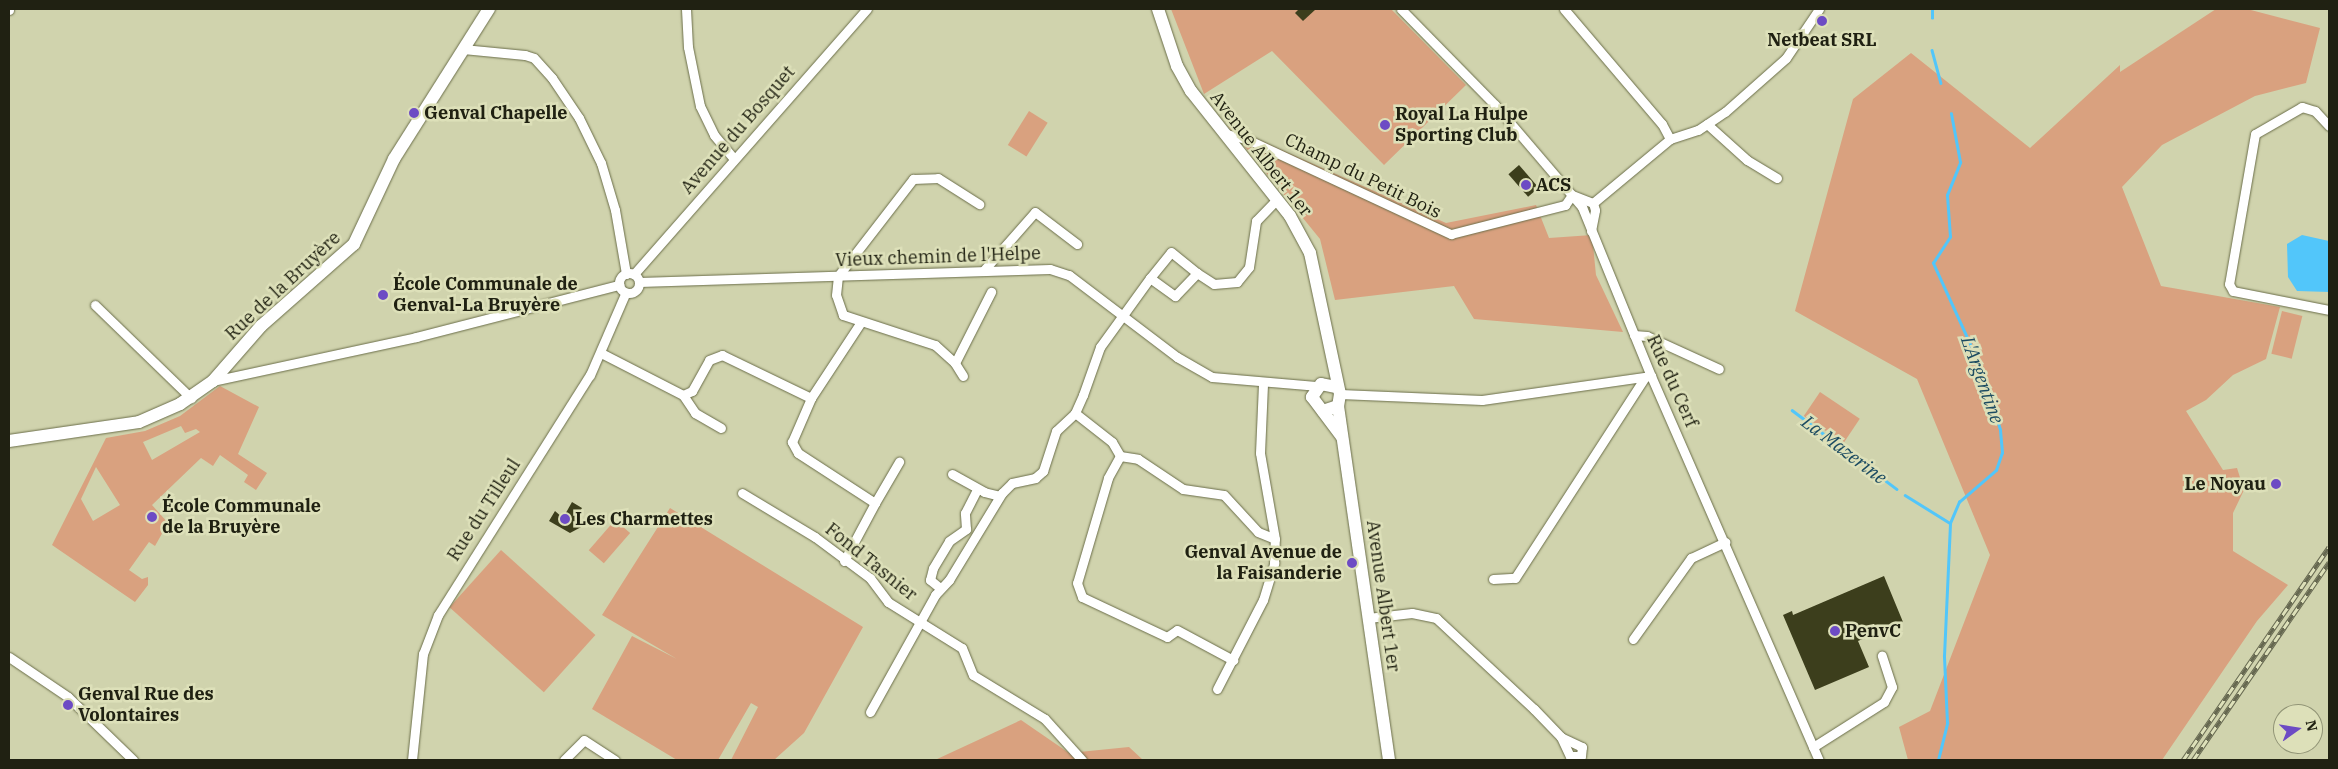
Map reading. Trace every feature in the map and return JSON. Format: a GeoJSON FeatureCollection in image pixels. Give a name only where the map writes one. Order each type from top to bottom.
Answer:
{"type":"FeatureCollection","features":[{"type":"Feature","properties":{"kind":"main road","name":"Rue de la Bruyère"},"geometry":{"type":"LineString","coordinates":[[463,49],[482,9]]}},
{"type":"Feature","properties":{"kind":"main road","name":"Rue de la Bruyère"},"geometry":{"type":"LineString","coordinates":[[9,441],[131,425],[191,398],[213,381],[261,326],[354,244],[394,159],[489,9]]}},
{"type":"Feature","properties":{"kind":"main road","name":"Avenue Albert 1er"},"geometry":{"type":"LineString","coordinates":[[1158,9],[1177,66],[1205,112],[1277,199],[1310,253],[1318,277],[1330,353],[1328,392],[1323,411],[1342,437]]}},
{"type":"Feature","properties":{"kind":"main road","name":"Avenue Albert 1er"},"geometry":{"type":"LineString","coordinates":[[1328,392],[1342,437],[1389,760]]}},
{"type":"Feature","properties":{"kind":"main road"},"geometry":{"type":"LineString","coordinates":[[1323,411],[1328,392]]}},
{"type":"Feature","properties":{"kind":"street"},"geometry":{"type":"LineString","coordinates":[[686,9],[688,47],[700,106],[714,135],[734,159]]}},
{"type":"Feature","properties":{"kind":"street","name":"Avenue du Bosquet"},"geometry":{"type":"LineString","coordinates":[[633,277],[734,159],[867,9]]}},
{"type":"Feature","properties":{"kind":"street","name":"Rue du Cerf"},"geometry":{"type":"LineString","coordinates":[[1401,9],[1495,105],[1572,195],[1588,209],[1591,232],[1634,335],[1648,377],[1725,542],[1818,760]]}},
{"type":"Feature","properties":{"kind":"street"},"geometry":{"type":"LineString","coordinates":[[1564,9],[1662,124],[1670,139]]}},
{"type":"Feature","properties":{"kind":"street"},"geometry":{"type":"LineString","coordinates":[[1588,209],[1670,139],[1707,124],[1786,58],[1819,9]]}},
{"type":"Feature","properties":{"kind":"street"},"geometry":{"type":"LineString","coordinates":[[463,49],[525,55],[534,58],[552,78],[579,118],[601,163],[633,277],[635,291],[626,292],[620,285]]}},
{"type":"Feature","properties":{"kind":"street"},"geometry":{"type":"LineString","coordinates":[[2329,126],[2315,111],[2302,107],[2255,134],[2229,284],[2233,290],[2329,310]]}},
{"type":"Feature","properties":{"kind":"street"},"geometry":{"type":"LineString","coordinates":[[1707,124],[1747,160],[1777,178]]}},
{"type":"Feature","properties":{"kind":"street","name":"Champ du Petit Bois"},"geometry":{"type":"LineString","coordinates":[[1223,133],[1249,140],[1451,234],[1565,205],[1572,195]]}},
{"type":"Feature","properties":{"kind":"street"},"geometry":{"type":"LineString","coordinates":[[963,376],[955,363],[935,345],[861,322],[840,312],[836,295],[838,276],[913,179],[938,178],[979,204]]}},
{"type":"Feature","properties":{"kind":"street"},"geometry":{"type":"LineString","coordinates":[[870,712],[940,588],[949,580],[1000,496],[1012,483],[1035,478],[1043,471],[1056,431],[1075,413],[1100,347],[1122,314],[1150,278],[1171,252],[1214,284],[1224,285],[1244,278],[1256,221],[1277,199]]}},
{"type":"Feature","properties":{"kind":"street"},"geometry":{"type":"LineString","coordinates":[[984,270],[1036,212],[1077,244]]}},
{"type":"Feature","properties":{"kind":"street","name":"Vieux chemin de l'Helpe"},"geometry":{"type":"LineString","coordinates":[[633,277],[838,276],[984,270],[1058,271],[1122,314],[1200,372],[1228,381],[1294,385],[1328,392],[1482,400],[1648,377]]}},
{"type":"Feature","properties":{"kind":"street"},"geometry":{"type":"LineString","coordinates":[[1150,278],[1175,296],[1197,273]]}},
{"type":"Feature","properties":{"kind":"street"},"geometry":{"type":"LineString","coordinates":[[213,381],[416,338],[620,285],[633,277]]}},
{"type":"Feature","properties":{"kind":"street","name":"Rue du Tilleul"},"geometry":{"type":"LineString","coordinates":[[412,760],[424,654],[438,615],[601,352],[626,292]]}},
{"type":"Feature","properties":{"kind":"street"},"geometry":{"type":"LineString","coordinates":[[955,363],[991,292]]}},
{"type":"Feature","properties":{"kind":"street"},"geometry":{"type":"LineString","coordinates":[[95,305],[191,398]]}},
{"type":"Feature","properties":{"kind":"street"},"geometry":{"type":"LineString","coordinates":[[861,322],[834,368],[811,398],[792,442],[794,449],[875,503]]}},
{"type":"Feature","properties":{"kind":"street"},"geometry":{"type":"LineString","coordinates":[[1634,335],[1647,336],[1719,369]]}},
{"type":"Feature","properties":{"kind":"street"},"geometry":{"type":"LineString","coordinates":[[601,352],[683,395],[695,413],[721,428]]}},
{"type":"Feature","properties":{"kind":"street"},"geometry":{"type":"LineString","coordinates":[[683,395],[692,391],[708,360],[722,355],[811,398]]}},
{"type":"Feature","properties":{"kind":"street","name":"Rue du Cerf"},"geometry":{"type":"LineString","coordinates":[[1493,579],[1515,578],[1648,377]]}},
{"type":"Feature","properties":{"kind":"street"},"geometry":{"type":"LineString","coordinates":[[1217,689],[1233,660],[1272,576],[1275,538],[1260,453],[1263,383]]}},
{"type":"Feature","properties":{"kind":"street"},"geometry":{"type":"LineString","coordinates":[[1075,413],[1112,442],[1120,456]]}},
{"type":"Feature","properties":{"kind":"street"},"geometry":{"type":"LineString","coordinates":[[1120,456],[1138,459],[1183,489],[1224,495],[1258,532],[1275,538]]}},
{"type":"Feature","properties":{"kind":"street"},"geometry":{"type":"LineString","coordinates":[[1120,456],[1108,478],[1077,583],[1082,598],[1167,638],[1177,630],[1233,660]]}},
{"type":"Feature","properties":{"kind":"street"},"geometry":{"type":"LineString","coordinates":[[844,561],[899,462]]}},
{"type":"Feature","properties":{"kind":"street"},"geometry":{"type":"LineString","coordinates":[[952,474],[977,489],[1000,496]]}},
{"type":"Feature","properties":{"kind":"street"},"geometry":{"type":"LineString","coordinates":[[966,529],[965,513],[977,489]]}},
{"type":"Feature","properties":{"kind":"street","name":"Fond Tasnier"},"geometry":{"type":"LineString","coordinates":[[742,493],[815,536],[844,561],[870,578],[888,602],[962,648],[973,675],[1045,718],[1082,760]]}},
{"type":"Feature","properties":{"kind":"street"},"geometry":{"type":"LineString","coordinates":[[966,529],[976,534]]}},
{"type":"Feature","properties":{"kind":"street"},"geometry":{"type":"LineString","coordinates":[[940,588],[930,580],[933,568],[949,541],[966,529]]}},
{"type":"Feature","properties":{"kind":"street"},"geometry":{"type":"LineString","coordinates":[[1633,639],[1691,558],[1725,542]]}},
{"type":"Feature","properties":{"kind":"street"},"geometry":{"type":"LineString","coordinates":[[1368,618],[1412,613],[1436,618],[1452,629],[1561,737]]}},
{"type":"Feature","properties":{"kind":"street"},"geometry":{"type":"LineString","coordinates":[[1813,747],[1884,702],[1892,687],[1882,656]]}},
{"type":"Feature","properties":{"kind":"street"},"geometry":{"type":"LineString","coordinates":[[9,657],[68,697],[134,760]]}},
{"type":"Feature","properties":{"kind":"street"},"geometry":{"type":"LineString","coordinates":[[564,760],[584,740],[615,760]]}},
{"type":"Feature","properties":{"kind":"shaded area","name":"Royal La Hulpe Sporting Club"},"geometry":{"type":"Polygon","coordinates":[[[1171,9],[1391,9],[1466,85],[1384,165],[1272,51],[1204,94],[1171,9]]]}},
{"type":"Feature","properties":{"kind":"shaded area"},"geometry":{"type":"Polygon","coordinates":[[[2216,9],[2247,9],[2320,28],[2306,83],[2255,96],[2162,145],[2122,187],[2161,286],[2280,307],[2266,359],[2233,375],[2206,400],[2186,411],[2223,470],[2237,468],[2244,490],[2233,513],[2233,551],[2288,585],[2257,621],[2162,760],[1908,760],[1899,727],[1930,711],[1990,555],[1917,379],[1795,311],[1853,99],[1911,53],[2030,148],[2120,65],[2120,72],[2216,9]]]}},
{"type":"Feature","properties":{"kind":"shaded area"},"geometry":{"type":"Polygon","coordinates":[[[1029,111],[1048,123],[1026,157],[1008,145],[1029,111]]]}},
{"type":"Feature","properties":{"kind":"shaded area"},"geometry":{"type":"Polygon","coordinates":[[[1228,126],[1446,223],[1536,205],[1549,238],[1592,235],[1596,275],[1623,332],[1474,319],[1454,286],[1335,300],[1320,239],[1228,126]]]}},
{"type":"Feature","properties":{"kind":"shaded area"},"geometry":{"type":"Polygon","coordinates":[[[2282,311],[2302,316],[2292,359],[2271,354],[2282,311]]]}},
{"type":"Feature","properties":{"kind":"shaded area"},"geometry":{"type":"Polygon","coordinates":[[[220,386],[259,407],[238,454],[267,473],[256,490],[244,482],[248,475],[220,455],[213,466],[201,458],[152,505],[168,523],[155,546],[149,542],[129,570],[142,579],[148,577],[148,585],[135,602],[52,545],[106,438],[145,431],[180,416],[220,386]],[[181,426],[143,442],[152,460],[200,432],[196,429],[185,433],[181,426]],[[96,467],[81,499],[93,521],[120,505],[96,467]]]}},
{"type":"Feature","properties":{"kind":"shaded area"},"geometry":{"type":"Polygon","coordinates":[[[1820,392],[1860,419],[1844,443],[1804,416],[1820,392]]]}},
{"type":"Feature","properties":{"kind":"shaded area"},"geometry":{"type":"Polygon","coordinates":[[[670,508],[863,627],[804,733],[774,760],[731,760],[758,707],[751,703],[718,760],[677,760],[592,709],[632,636],[677,659],[602,615],[670,508]]]}},
{"type":"Feature","properties":{"kind":"shaded area"},"geometry":{"type":"Polygon","coordinates":[[[615,520],[630,533],[604,563],[589,550],[615,520]]]}},
{"type":"Feature","properties":{"kind":"shaded area"},"geometry":{"type":"Polygon","coordinates":[[[501,550],[595,635],[544,692],[449,607],[501,550]]]}},
{"type":"Feature","properties":{"kind":"shaded area"},"geometry":{"type":"Polygon","coordinates":[[[1021,720],[1069,753],[1129,747],[1143,760],[935,760],[1021,720]]]}},
{"type":"Feature","properties":{"kind":"water"},"geometry":{"type":"Polygon","coordinates":[[[2302,235],[2329,241],[2329,292],[2297,291],[2288,277],[2287,244],[2302,235]]]}},
{"type":"Feature","properties":{"kind":"building"},"geometry":{"type":"Polygon","coordinates":[[[1299,9],[1316,9],[1303,21],[1295,13],[1299,9]]]}},
{"type":"Feature","properties":{"kind":"building","name":"ACS"},"geometry":{"type":"Polygon","coordinates":[[[1519,165],[1539,188],[1528,197],[1508,174],[1519,165]]]}},
{"type":"Feature","properties":{"kind":"building","name":"Les Charmettes"},"geometry":{"type":"Polygon","coordinates":[[[572,502],[582,508],[577,517],[585,525],[570,533],[549,521],[555,511],[563,518],[572,502]]]}},
{"type":"Feature","properties":{"kind":"building","name":"PenvC"},"geometry":{"type":"Polygon","coordinates":[[[1884,576],[1903,622],[1858,641],[1869,667],[1815,690],[1783,615],[1792,611],[1793,615],[1884,576]]]}},
{"type":"Feature","properties":{"kind":"waterway","name":"L'Argentine"},"geometry":{"type":"LineString","coordinates":[[1932,9],[1932,18]]}},
{"type":"Feature","properties":{"kind":"waterway","name":"L'Argentine"},"geometry":{"type":"LineString","coordinates":[[1932,50],[1941,83]]}},
{"type":"Feature","properties":{"kind":"waterway","name":"L'Argentine"},"geometry":{"type":"LineString","coordinates":[[1938,760],[1947,723],[1944,656],[1950,523],[1959,502],[1996,470],[2002,453],[2000,430],[1984,375],[1933,263],[1950,237],[1947,195],[1960,162],[1951,114]]}},
{"type":"Feature","properties":{"kind":"waterway","name":"La Mazerine"},"geometry":{"type":"LineString","coordinates":[[1792,410],[1897,489]]}},
{"type":"Feature","properties":{"kind":"waterway","name":"La Mazerine"},"geometry":{"type":"LineString","coordinates":[[1905,495],[1950,523]]}},
{"type":"Feature","properties":{"kind":"railway"},"geometry":{"type":"LineString","coordinates":[[2183,760],[2329,547]]}},
{"type":"Feature","properties":{"kind":"railway"},"geometry":{"type":"LineString","coordinates":[[2193,760],[2329,562]]}},
{"type":"Feature","properties":{"kind":"place","name":"Netbeat SRL"},"geometry":{"type":"Point","coordinates":[1822,21]}},
{"type":"Feature","properties":{"kind":"place","name":"Genval Chapelle"},"geometry":{"type":"Point","coordinates":[414,113]}},
{"type":"Feature","properties":{"kind":"place","name":"Royal La Hulpe Sporting Club"},"geometry":{"type":"Point","coordinates":[1385,125]}},
{"type":"Feature","properties":{"kind":"place","name":"ACS"},"geometry":{"type":"Point","coordinates":[1526,185]}},
{"type":"Feature","properties":{"kind":"place","name":"École Communale de Genval-La Bruyère"},"geometry":{"type":"Point","coordinates":[383,295]}},
{"type":"Feature","properties":{"kind":"place","name":"Le Noyau"},"geometry":{"type":"Point","coordinates":[2276,484]}},
{"type":"Feature","properties":{"kind":"place","name":"École Communale de la Bruyère"},"geometry":{"type":"Point","coordinates":[152,517]}},
{"type":"Feature","properties":{"kind":"place","name":"Les Charmettes"},"geometry":{"type":"Point","coordinates":[565,519]}},
{"type":"Feature","properties":{"kind":"place","name":"Genval Avenue de la Faisanderie"},"geometry":{"type":"Point","coordinates":[1352,563]}},
{"type":"Feature","properties":{"kind":"place","name":"PenvC"},"geometry":{"type":"Point","coordinates":[1835,631]}},
{"type":"Feature","properties":{"kind":"place","name":"Genval Rue des Volontaires"},"geometry":{"type":"Point","coordinates":[68,705]}}]}
